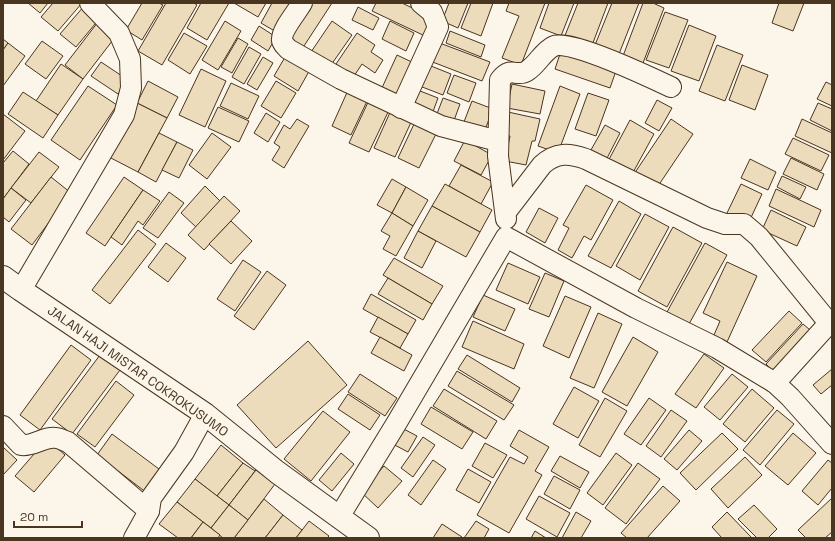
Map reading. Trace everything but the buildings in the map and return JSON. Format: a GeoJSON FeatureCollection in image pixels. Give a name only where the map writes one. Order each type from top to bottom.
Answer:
{"type":"FeatureCollection","features":[{"type":"Feature","properties":{"kind":"main road","name":"JALAN HAJI MISTAR COKROKUSUMO"},"geometry":{"type":"LineString","coordinates":[[3,277],[205,414],[277,472],[368,538]]}},
{"type":"Feature","properties":{"kind":"street"},"geometry":{"type":"LineString","coordinates":[[21,290],[124,115],[131,88],[130,59],[119,34],[90,3]]}},
{"type":"Feature","properties":{"kind":"street"},"geometry":{"type":"LineString","coordinates":[[302,3],[284,32],[282,43],[288,49],[341,79],[440,126],[498,141]]}},
{"type":"Feature","properties":{"kind":"street"},"geometry":{"type":"LineString","coordinates":[[401,108],[438,27],[432,12],[421,3]]}},
{"type":"Feature","properties":{"kind":"street"},"geometry":{"type":"LineString","coordinates":[[339,517],[396,424],[506,237],[506,212],[498,156],[500,80],[510,72],[526,72],[550,48],[556,45],[563,45],[602,56],[671,86]]}},
{"type":"Feature","properties":{"kind":"street"},"geometry":{"type":"LineString","coordinates":[[506,212],[549,158],[575,155],[707,218],[725,224],[740,223],[750,228],[830,322],[775,383]]}},
{"type":"Feature","properties":{"kind":"street"},"geometry":{"type":"LineString","coordinates":[[506,237],[636,308],[717,348],[775,383],[790,397],[832,444]]}},
{"type":"Feature","properties":{"kind":"street"},"geometry":{"type":"LineString","coordinates":[[134,538],[149,511],[151,498],[184,452],[205,414]]}},
{"type":"Feature","properties":{"kind":"street"},"geometry":{"type":"LineString","coordinates":[[3,426],[21,445],[27,446],[50,437],[68,442],[149,511]]}}]}
